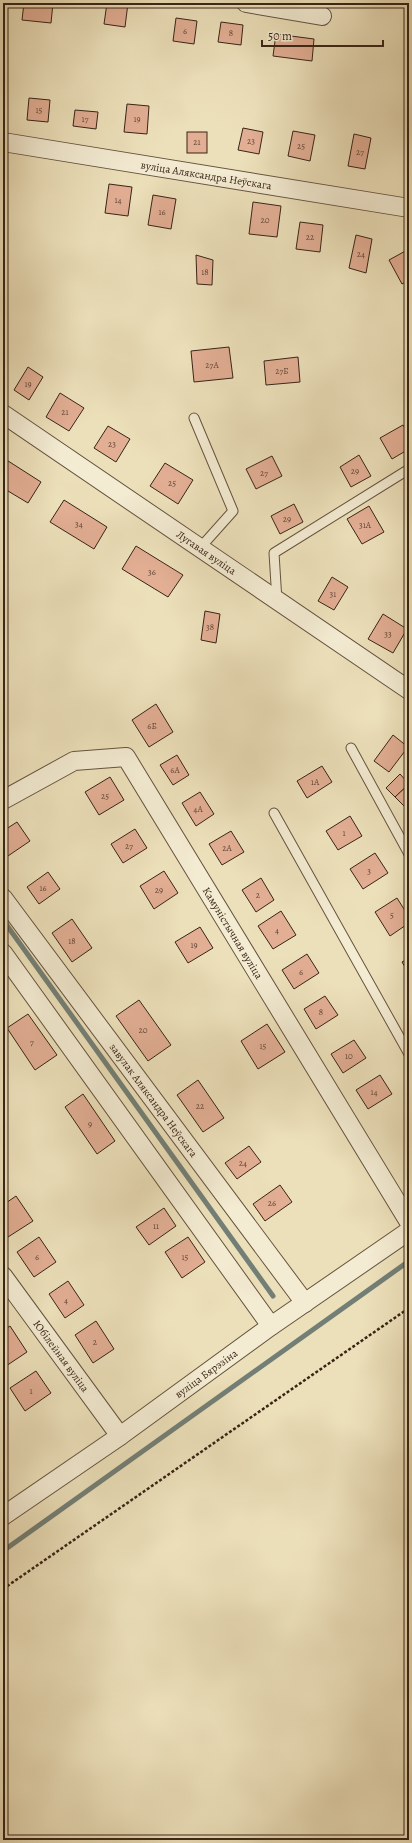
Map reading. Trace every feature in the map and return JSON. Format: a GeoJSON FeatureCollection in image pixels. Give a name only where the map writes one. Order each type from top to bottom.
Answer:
{"type":"FeatureCollection","features":[{"type":"Feature","properties":{"kind":"street"},"geometry":{"type":"LineString","coordinates":[[246,3],[322,16]]}},
{"type":"Feature","properties":{"kind":"street","name":"вуліца Аляксандра Неўскага"},"geometry":{"type":"LineString","coordinates":[[3,142],[409,208]]}},
{"type":"Feature","properties":{"kind":"street","name":"Лугавая вуліца"},"geometry":{"type":"LineString","coordinates":[[3,414],[409,690]]}},
{"type":"Feature","properties":{"kind":"street","name":"Камуністычная вуліца"},"geometry":{"type":"LineString","coordinates":[[3,800],[74,761],[126,757],[409,1222]]}},
{"type":"Feature","properties":{"kind":"street","name":"завулак Аляксандра Неўскага"},"geometry":{"type":"LineString","coordinates":[[3,898],[305,1303]]}},
{"type":"Feature","properties":{"kind":"street"},"geometry":{"type":"LineString","coordinates":[[3,953],[271,1326]]}},
{"type":"Feature","properties":{"kind":"street","name":"вуліца Бярэзіна"},"geometry":{"type":"LineString","coordinates":[[3,1516],[120,1436],[271,1326],[409,1231]]}},
{"type":"Feature","properties":{"kind":"street","name":"Юбілейная вуліца"},"geometry":{"type":"LineString","coordinates":[[3,1276],[120,1436]]}},
{"type":"Feature","properties":{"kind":"lane"},"geometry":{"type":"LineString","coordinates":[[194,418],[233,511],[200,548]]}},
{"type":"Feature","properties":{"kind":"lane"},"geometry":{"type":"LineString","coordinates":[[277,601],[274,553],[406,471]]}},
{"type":"Feature","properties":{"kind":"lane"},"geometry":{"type":"LineString","coordinates":[[351,748],[409,854]]}},
{"type":"Feature","properties":{"kind":"lane"},"geometry":{"type":"LineString","coordinates":[[274,813],[409,1054]]}},
{"type":"Feature","properties":{"kind":"path"},"geometry":{"type":"LineString","coordinates":[[3,1589],[409,1308]]}},
{"type":"Feature","properties":{"kind":"building"},"geometry":{"type":"Polygon","coordinates":[[[24,3],[53,3],[51,23],[22,20],[24,3]]]}},
{"type":"Feature","properties":{"kind":"building"},"geometry":{"type":"Polygon","coordinates":[[[107,3],[128,3],[125,27],[104,24],[107,3]]]}},
{"type":"Feature","properties":{"kind":"building"},"geometry":{"type":"Polygon","coordinates":[[[176,18],[197,21],[194,44],[173,41],[176,18]]]}},
{"type":"Feature","properties":{"kind":"building"},"geometry":{"type":"Polygon","coordinates":[[[221,22],[243,25],[241,45],[218,42],[221,22]]]}},
{"type":"Feature","properties":{"kind":"building"},"geometry":{"type":"Polygon","coordinates":[[[276,34],[314,39],[312,61],[273,56],[276,34]]]}},
{"type":"Feature","properties":{"kind":"building"},"geometry":{"type":"Polygon","coordinates":[[[3,98],[7,98],[6,115],[3,115],[3,98]]]}},
{"type":"Feature","properties":{"kind":"building"},"geometry":{"type":"Polygon","coordinates":[[[29,98],[50,100],[48,122],[27,120],[29,98]]]}},
{"type":"Feature","properties":{"kind":"building"},"geometry":{"type":"Polygon","coordinates":[[[127,104],[149,106],[147,134],[124,132],[127,104]]]}},
{"type":"Feature","properties":{"kind":"building"},"geometry":{"type":"Polygon","coordinates":[[[75,110],[98,112],[96,129],[73,126],[75,110]]]}},
{"type":"Feature","properties":{"kind":"building"},"geometry":{"type":"Polygon","coordinates":[[[243,128],[263,132],[259,154],[238,150],[243,128]]]}},
{"type":"Feature","properties":{"kind":"building"},"geometry":{"type":"Polygon","coordinates":[[[293,131],[315,135],[310,161],[288,156],[293,131]]]}},
{"type":"Feature","properties":{"kind":"building"},"geometry":{"type":"Polygon","coordinates":[[[187,132],[207,132],[207,153],[187,153],[187,132]]]}},
{"type":"Feature","properties":{"kind":"building"},"geometry":{"type":"Polygon","coordinates":[[[354,134],[371,138],[365,169],[348,166],[354,134]]]}},
{"type":"Feature","properties":{"kind":"building"},"geometry":{"type":"Polygon","coordinates":[[[109,184],[132,187],[128,216],[105,213],[109,184]]]}},
{"type":"Feature","properties":{"kind":"building"},"geometry":{"type":"Polygon","coordinates":[[[153,195],[176,199],[171,229],[148,225],[153,195]]]}},
{"type":"Feature","properties":{"kind":"building"},"geometry":{"type":"Polygon","coordinates":[[[253,202],[281,206],[277,237],[249,234],[253,202]]]}},
{"type":"Feature","properties":{"kind":"building"},"geometry":{"type":"Polygon","coordinates":[[[300,222],[323,225],[320,252],[296,249],[300,222]]]}},
{"type":"Feature","properties":{"kind":"building"},"geometry":{"type":"Polygon","coordinates":[[[356,235],[372,239],[366,273],[349,268],[356,235]]]}},
{"type":"Feature","properties":{"kind":"building"},"geometry":{"type":"Polygon","coordinates":[[[409,249],[409,280],[402,284],[389,260],[409,249]]]}},
{"type":"Feature","properties":{"kind":"building"},"geometry":{"type":"Polygon","coordinates":[[[196,255],[213,260],[212,285],[197,284],[196,255]]]}},
{"type":"Feature","properties":{"kind":"building"},"geometry":{"type":"Polygon","coordinates":[[[229,347],[233,378],[194,382],[191,351],[229,347]]]}},
{"type":"Feature","properties":{"kind":"building"},"geometry":{"type":"Polygon","coordinates":[[[298,357],[300,382],[266,385],[264,361],[298,357]]]}},
{"type":"Feature","properties":{"kind":"building"},"geometry":{"type":"Polygon","coordinates":[[[28,367],[43,377],[29,400],[14,390],[28,367]]]}},
{"type":"Feature","properties":{"kind":"building"},"geometry":{"type":"Polygon","coordinates":[[[60,393],[84,408],[69,431],[46,417],[60,393]]]}},
{"type":"Feature","properties":{"kind":"building"},"geometry":{"type":"Polygon","coordinates":[[[403,425],[409,435],[409,449],[392,459],[380,438],[403,425]]]}},
{"type":"Feature","properties":{"kind":"building"},"geometry":{"type":"Polygon","coordinates":[[[108,426],[130,439],[116,462],[94,448],[108,426]]]}},
{"type":"Feature","properties":{"kind":"building"},"geometry":{"type":"Polygon","coordinates":[[[359,455],[371,476],[351,487],[340,467],[359,455]]]}},
{"type":"Feature","properties":{"kind":"building"},"geometry":{"type":"Polygon","coordinates":[[[272,456],[282,476],[256,489],[246,469],[272,456]]]}},
{"type":"Feature","properties":{"kind":"building"},"geometry":{"type":"Polygon","coordinates":[[[5,459],[41,482],[28,503],[3,488],[3,462],[5,459]]]}},
{"type":"Feature","properties":{"kind":"building"},"geometry":{"type":"Polygon","coordinates":[[[165,463],[193,480],[178,504],[150,486],[165,463]]]}},
{"type":"Feature","properties":{"kind":"building"},"geometry":{"type":"Polygon","coordinates":[[[64,500],[107,527],[94,549],[50,522],[64,500]]]}},
{"type":"Feature","properties":{"kind":"building"},"geometry":{"type":"Polygon","coordinates":[[[294,504],[303,522],[280,534],[271,516],[294,504]]]}},
{"type":"Feature","properties":{"kind":"building"},"geometry":{"type":"Polygon","coordinates":[[[369,506],[384,532],[362,544],[347,519],[369,506]]]}},
{"type":"Feature","properties":{"kind":"building"},"geometry":{"type":"Polygon","coordinates":[[[136,546],[183,575],[168,597],[122,569],[136,546]]]}},
{"type":"Feature","properties":{"kind":"building"},"geometry":{"type":"Polygon","coordinates":[[[332,577],[348,587],[334,610],[318,601],[332,577]]]}},
{"type":"Feature","properties":{"kind":"building"},"geometry":{"type":"Polygon","coordinates":[[[205,611],[220,614],[216,643],[201,640],[205,611]]]}},
{"type":"Feature","properties":{"kind":"building"},"geometry":{"type":"Polygon","coordinates":[[[383,614],[407,629],[393,653],[368,639],[383,614]]]}},
{"type":"Feature","properties":{"kind":"building"},"geometry":{"type":"Polygon","coordinates":[[[156,704],[173,732],[149,747],[132,720],[156,704]]]}},
{"type":"Feature","properties":{"kind":"building"},"geometry":{"type":"Polygon","coordinates":[[[393,735],[408,747],[389,772],[374,761],[393,735]]]}},
{"type":"Feature","properties":{"kind":"building"},"geometry":{"type":"Polygon","coordinates":[[[177,755],[189,775],[173,785],[160,765],[177,755]]]}},
{"type":"Feature","properties":{"kind":"building"},"geometry":{"type":"Polygon","coordinates":[[[322,766],[332,782],[307,798],[297,781],[322,766]]]}},
{"type":"Feature","properties":{"kind":"building"},"geometry":{"type":"Polygon","coordinates":[[[400,774],[409,784],[395,797],[386,788],[400,774]]]}},
{"type":"Feature","properties":{"kind":"building"},"geometry":{"type":"Polygon","coordinates":[[[110,777],[124,800],[99,815],[85,792],[110,777]]]}},
{"type":"Feature","properties":{"kind":"building"},"geometry":{"type":"Polygon","coordinates":[[[409,784],[409,807],[407,809],[395,797],[409,784]]]}},
{"type":"Feature","properties":{"kind":"building"},"geometry":{"type":"Polygon","coordinates":[[[200,792],[214,814],[196,826],[182,803],[200,792]]]}},
{"type":"Feature","properties":{"kind":"building"},"geometry":{"type":"Polygon","coordinates":[[[350,816],[362,836],[338,850],[326,831],[350,816]]]}},
{"type":"Feature","properties":{"kind":"building"},"geometry":{"type":"Polygon","coordinates":[[[17,822],[30,841],[5,858],[3,856],[3,831],[17,822]]]}},
{"type":"Feature","properties":{"kind":"building"},"geometry":{"type":"Polygon","coordinates":[[[135,829],[147,848],[123,863],[111,844],[135,829]]]}},
{"type":"Feature","properties":{"kind":"building"},"geometry":{"type":"Polygon","coordinates":[[[231,831],[244,852],[222,865],[209,844],[231,831]]]}},
{"type":"Feature","properties":{"kind":"building"},"geometry":{"type":"Polygon","coordinates":[[[375,853],[388,873],[363,889],[350,869],[375,853]]]}},
{"type":"Feature","properties":{"kind":"building"},"geometry":{"type":"Polygon","coordinates":[[[164,871],[178,893],[154,909],[140,886],[164,871]]]}},
{"type":"Feature","properties":{"kind":"building"},"geometry":{"type":"Polygon","coordinates":[[[48,872],[60,889],[39,904],[27,887],[48,872]]]}},
{"type":"Feature","properties":{"kind":"building"},"geometry":{"type":"Polygon","coordinates":[[[261,878],[274,900],[256,912],[242,890],[261,878]]]}},
{"type":"Feature","properties":{"kind":"building"},"geometry":{"type":"Polygon","coordinates":[[[397,898],[409,917],[409,923],[390,936],[375,912],[397,898]]]}},
{"type":"Feature","properties":{"kind":"building"},"geometry":{"type":"Polygon","coordinates":[[[281,911],[296,935],[273,949],[258,926],[281,911]]]}},
{"type":"Feature","properties":{"kind":"building"},"geometry":{"type":"Polygon","coordinates":[[[72,919],[92,948],[72,962],[52,933],[72,919]]]}},
{"type":"Feature","properties":{"kind":"building"},"geometry":{"type":"Polygon","coordinates":[[[200,927],[213,948],[188,963],[175,942],[200,927]]]}},
{"type":"Feature","properties":{"kind":"building"},"geometry":{"type":"Polygon","coordinates":[[[307,954],[319,973],[294,989],[282,970],[307,954]]]}},
{"type":"Feature","properties":{"kind":"building"},"geometry":{"type":"Polygon","coordinates":[[[409,958],[409,974],[402,962],[409,958]]]}},
{"type":"Feature","properties":{"kind":"building"},"geometry":{"type":"Polygon","coordinates":[[[325,996],[338,1015],[316,1029],[304,1009],[325,996]]]}},
{"type":"Feature","properties":{"kind":"building"},"geometry":{"type":"Polygon","coordinates":[[[139,1000],[171,1045],[148,1061],[116,1016],[139,1000]]]}},
{"type":"Feature","properties":{"kind":"building"},"geometry":{"type":"Polygon","coordinates":[[[28,1014],[57,1055],[35,1070],[7,1028],[28,1014]]]}},
{"type":"Feature","properties":{"kind":"building"},"geometry":{"type":"Polygon","coordinates":[[[267,1024],[285,1052],[258,1069],[241,1041],[267,1024]]]}},
{"type":"Feature","properties":{"kind":"building"},"geometry":{"type":"Polygon","coordinates":[[[354,1040],[366,1058],[343,1073],[331,1054],[354,1040]]]}},
{"type":"Feature","properties":{"kind":"building"},"geometry":{"type":"Polygon","coordinates":[[[380,1075],[392,1094],[368,1109],[356,1090],[380,1075]]]}},
{"type":"Feature","properties":{"kind":"building"},"geometry":{"type":"Polygon","coordinates":[[[198,1080],[224,1118],[203,1132],[177,1095],[198,1080]]]}},
{"type":"Feature","properties":{"kind":"building"},"geometry":{"type":"Polygon","coordinates":[[[83,1094],[115,1141],[97,1154],[65,1107],[83,1094]]]}},
{"type":"Feature","properties":{"kind":"building"},"geometry":{"type":"Polygon","coordinates":[[[249,1146],[261,1162],[237,1179],[225,1163],[249,1146]]]}},
{"type":"Feature","properties":{"kind":"building"},"geometry":{"type":"Polygon","coordinates":[[[280,1185],[292,1202],[265,1221],[253,1204],[280,1185]]]}},
{"type":"Feature","properties":{"kind":"building"},"geometry":{"type":"Polygon","coordinates":[[[16,1196],[33,1221],[8,1237],[3,1230],[3,1205],[16,1196]]]}},
{"type":"Feature","properties":{"kind":"building"},"geometry":{"type":"Polygon","coordinates":[[[164,1208],[176,1226],[149,1245],[136,1227],[164,1208]]]}},
{"type":"Feature","properties":{"kind":"building"},"geometry":{"type":"Polygon","coordinates":[[[39,1237],[56,1262],[34,1277],[17,1252],[39,1237]]]}},
{"type":"Feature","properties":{"kind":"building"},"geometry":{"type":"Polygon","coordinates":[[[188,1237],[205,1262],[182,1278],[165,1252],[188,1237]]]}},
{"type":"Feature","properties":{"kind":"building"},"geometry":{"type":"Polygon","coordinates":[[[68,1281],[84,1305],[65,1318],[49,1294],[68,1281]]]}},
{"type":"Feature","properties":{"kind":"building"},"geometry":{"type":"Polygon","coordinates":[[[96,1321],[114,1349],[93,1363],[75,1335],[96,1321]]]}},
{"type":"Feature","properties":{"kind":"building"},"geometry":{"type":"Polygon","coordinates":[[[10,1326],[27,1352],[3,1368],[3,1331],[10,1326]]]}},
{"type":"Feature","properties":{"kind":"building"},"geometry":{"type":"Polygon","coordinates":[[[36,1371],[51,1393],[25,1411],[10,1388],[36,1371]]]}},
{"type":"Feature","properties":{"kind":"waterway"},"geometry":{"type":"LineString","coordinates":[[3,920],[273,1296]]}},
{"type":"Feature","properties":{"kind":"waterway"},"geometry":{"type":"LineString","coordinates":[[3,1551],[409,1261]]}}]}
